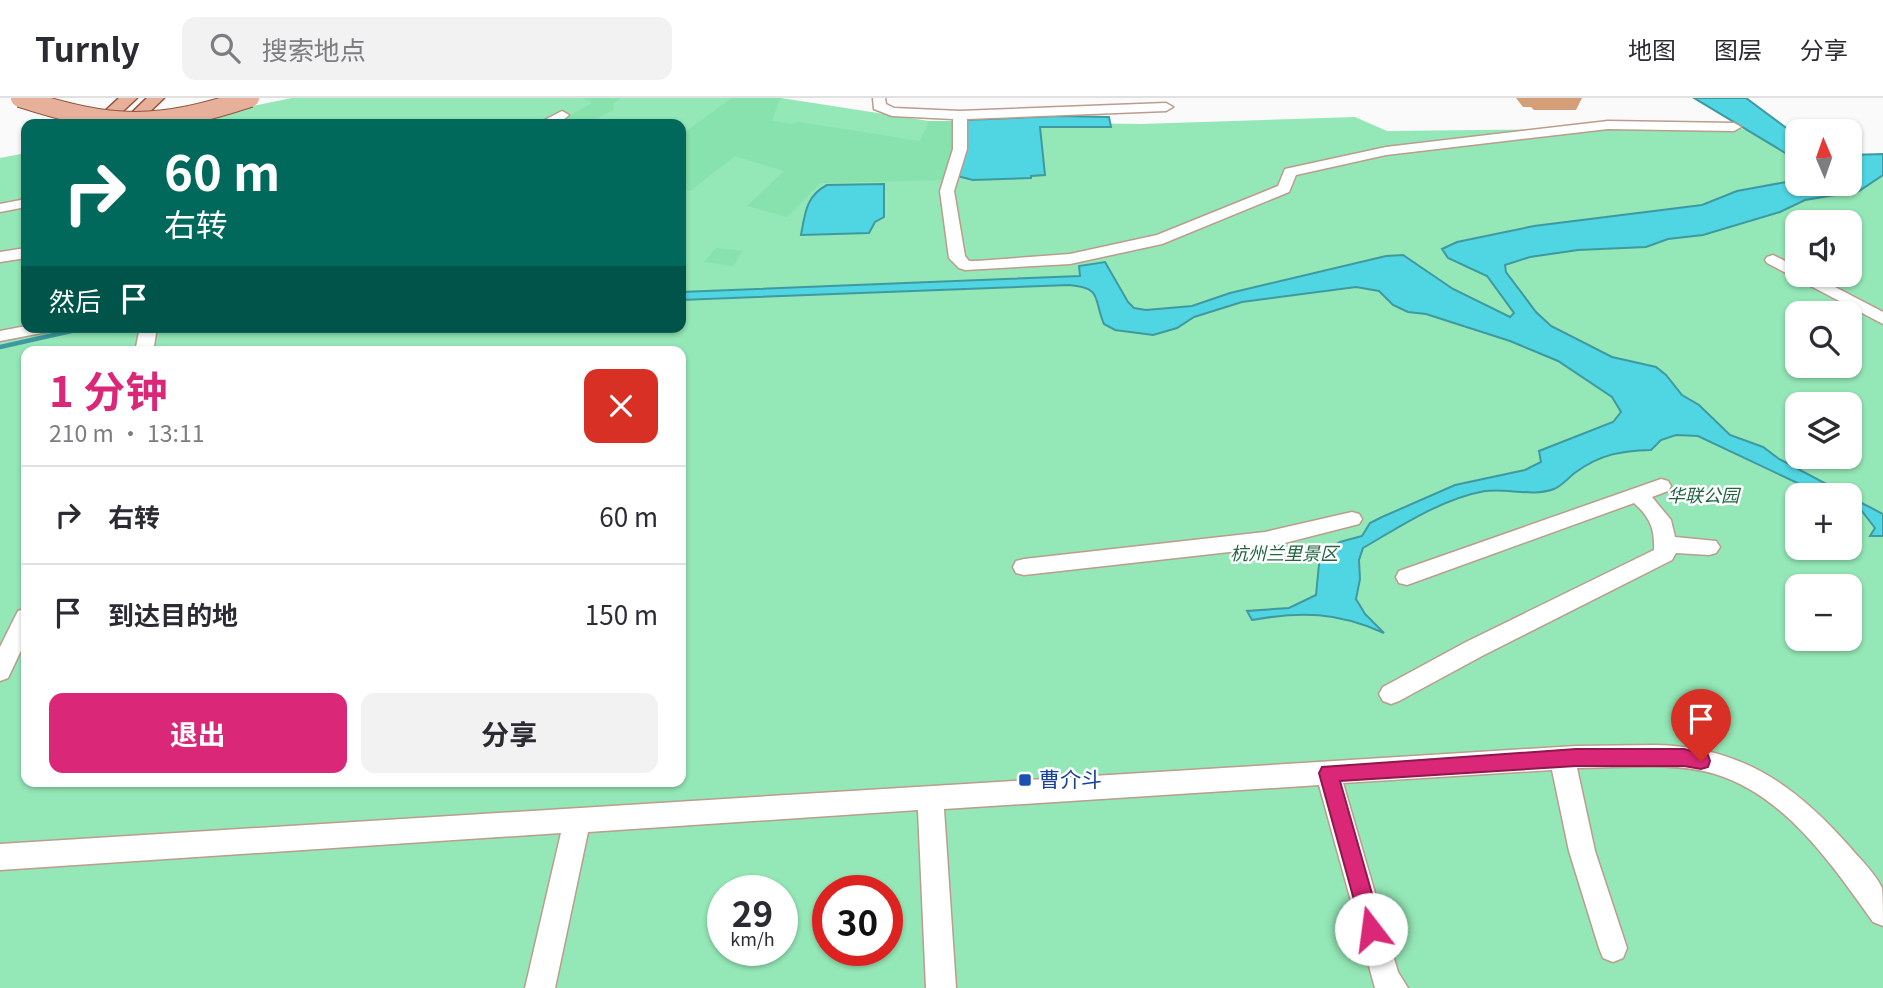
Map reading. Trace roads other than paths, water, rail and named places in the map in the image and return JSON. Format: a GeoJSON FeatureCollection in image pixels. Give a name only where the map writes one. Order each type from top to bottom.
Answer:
{"type":"FeatureCollection","features":[{"type":"Feature","properties":{"kind":"main road"},"geometry":{"type":"LineString","coordinates":[[20,98],[100,119]]}},
{"type":"Feature","properties":{"kind":"main road"},"geometry":{"type":"LineString","coordinates":[[71,98],[99,109],[125,111],[212,98]]}},
{"type":"Feature","properties":{"kind":"main road"},"geometry":{"type":"LineString","coordinates":[[105,119],[129,98]]}},
{"type":"Feature","properties":{"kind":"main road"},"geometry":{"type":"LineString","coordinates":[[133,119],[156,98]]}},
{"type":"Feature","properties":{"kind":"main road"},"geometry":{"type":"LineString","coordinates":[[141,119],[203,111],[250,98]]}},
{"type":"Feature","properties":{"kind":"street"},"geometry":{"type":"LineString","coordinates":[[879,98],[879,106],[892,113],[960,115],[1166,107]]}},
{"type":"Feature","properties":{"kind":"street"},"geometry":{"type":"LineString","coordinates":[[554,119],[562,115]]}},
{"type":"Feature","properties":{"kind":"street"},"geometry":{"type":"LineString","coordinates":[[960,115],[960,149],[947,191],[957,258],[965,265],[977,266],[1070,259],[1162,239],[1284,189],[1290,172],[1385,152],[1608,125],[1734,127]]}},
{"type":"Feature","properties":{"kind":"street"},"geometry":{"type":"LineString","coordinates":[[0,208],[21,204]]}},
{"type":"Feature","properties":{"kind":"street"},"geometry":{"type":"LineString","coordinates":[[0,257],[21,254]]}},
{"type":"Feature","properties":{"kind":"street"},"geometry":{"type":"LineString","coordinates":[[1773,260],[1785,266]]}},
{"type":"Feature","properties":{"kind":"street"},"geometry":{"type":"LineString","coordinates":[[1823,287],[1883,319]]}},
{"type":"Feature","properties":{"kind":"street"},"geometry":{"type":"LineString","coordinates":[[0,335],[21,331]]}},
{"type":"Feature","properties":{"kind":"street"},"geometry":{"type":"LineString","coordinates":[[1407,577],[1661,486]]}},
{"type":"Feature","properties":{"kind":"street"},"geometry":{"type":"LineString","coordinates":[[1391,694],[1474,649],[1665,554],[1666,533],[1659,512],[1637,495]]}},
{"type":"Feature","properties":{"kind":"street"},"geometry":{"type":"LineString","coordinates":[[1024,567],[1265,540],[1352,519]]}},
{"type":"Feature","properties":{"kind":"street"},"geometry":{"type":"LineString","coordinates":[[1665,544],[1709,547]]}},
{"type":"Feature","properties":{"kind":"street"},"geometry":{"type":"LineString","coordinates":[[0,671],[21,627]]}},
{"type":"Feature","properties":{"kind":"street"},"geometry":{"type":"LineString","coordinates":[[0,857],[1562,758],[1684,757],[1747,775],[1790,803],[1831,842],[1883,912]]}},
{"type":"Feature","properties":{"kind":"street"},"geometry":{"type":"LineString","coordinates":[[1562,758],[1582,851],[1614,948]]}},
{"type":"Feature","properties":{"kind":"street"},"geometry":{"type":"LineString","coordinates":[[1328,773],[1386,981],[1393,988]]}},
{"type":"Feature","properties":{"kind":"street"},"geometry":{"type":"LineString","coordinates":[[930,798],[941,988]]}},
{"type":"Feature","properties":{"kind":"street"},"geometry":{"type":"LineString","coordinates":[[540,988],[577,820]]}},
{"type":"Feature","properties":{"kind":"water"},"geometry":{"type":"Polygon","coordinates":[[[1694,98],[1746,98],[1785,127],[1785,153],[1694,98]]]}},
{"type":"Feature","properties":{"kind":"water"},"geometry":{"type":"Polygon","coordinates":[[[1056,116],[1109,117],[1111,127],[1040,127],[1045,175],[973,180],[957,176],[965,120],[1056,116]]]}},
{"type":"Feature","properties":{"kind":"water"},"geometry":{"type":"Polygon","coordinates":[[[1883,154],[1883,175],[1862,189],[1862,155],[1883,154]]]}},
{"type":"Feature","properties":{"kind":"water"},"geometry":{"type":"Polygon","coordinates":[[[1785,182],[1785,196],[1829,196],[1805,200],[1780,212],[1703,235],[1668,239],[1646,247],[1578,250],[1530,257],[1505,265],[1506,272],[1536,312],[1551,326],[1612,357],[1656,367],[1682,395],[1699,405],[1730,435],[1763,447],[1785,462],[1785,469],[1798,469],[1824,483],[1797,483],[1698,436],[1676,435],[1661,440],[1651,450],[1603,457],[1576,472],[1554,489],[1537,492],[1493,490],[1453,500],[1422,514],[1363,548],[1359,560],[1360,579],[1356,599],[1365,614],[1384,633],[1351,621],[1319,615],[1287,615],[1252,620],[1247,611],[1289,608],[1316,595],[1320,554],[1340,542],[1362,536],[1370,523],[1455,485],[1525,470],[1541,462],[1539,451],[1613,422],[1621,412],[1612,397],[1558,361],[1510,341],[1426,314],[1408,312],[1393,305],[1379,291],[1356,287],[1242,302],[1194,317],[1177,328],[1153,335],[1115,330],[1104,324],[1092,292],[1080,286],[1069,285],[686,300],[686,292],[1080,276],[1079,266],[1105,262],[1128,302],[1134,308],[1146,310],[1192,306],[1230,293],[1386,256],[1403,255],[1453,289],[1510,317],[1514,313],[1487,276],[1448,258],[1442,249],[1457,242],[1534,226],[1702,205],[1737,191],[1785,182]]]}},
{"type":"Feature","properties":{"kind":"water"},"geometry":{"type":"Polygon","coordinates":[[[884,184],[884,217],[875,222],[869,233],[801,235],[805,212],[820,189],[827,185],[884,184]]]}},
{"type":"Feature","properties":{"kind":"water"},"geometry":{"type":"Polygon","coordinates":[[[1862,503],[1883,514],[1883,536],[1870,536],[1875,528],[1862,511],[1862,503]]]}},
{"type":"Feature","properties":{"kind":"waterway"},"geometry":{"type":"LineString","coordinates":[[0,347],[62,333]]}},
{"type":"Feature","properties":{"kind":"place","name":"曹介斗"},"geometry":{"type":"Point","coordinates":[1025,780]}},
{"type":"Feature","properties":{"kind":"park label","name":"华联公园"},"geometry":{"type":"Point","coordinates":[1703,496]}},
{"type":"Feature","properties":{"kind":"park label","name":"杭州兰里景区"},"geometry":{"type":"Point","coordinates":[1284,554]}}]}
